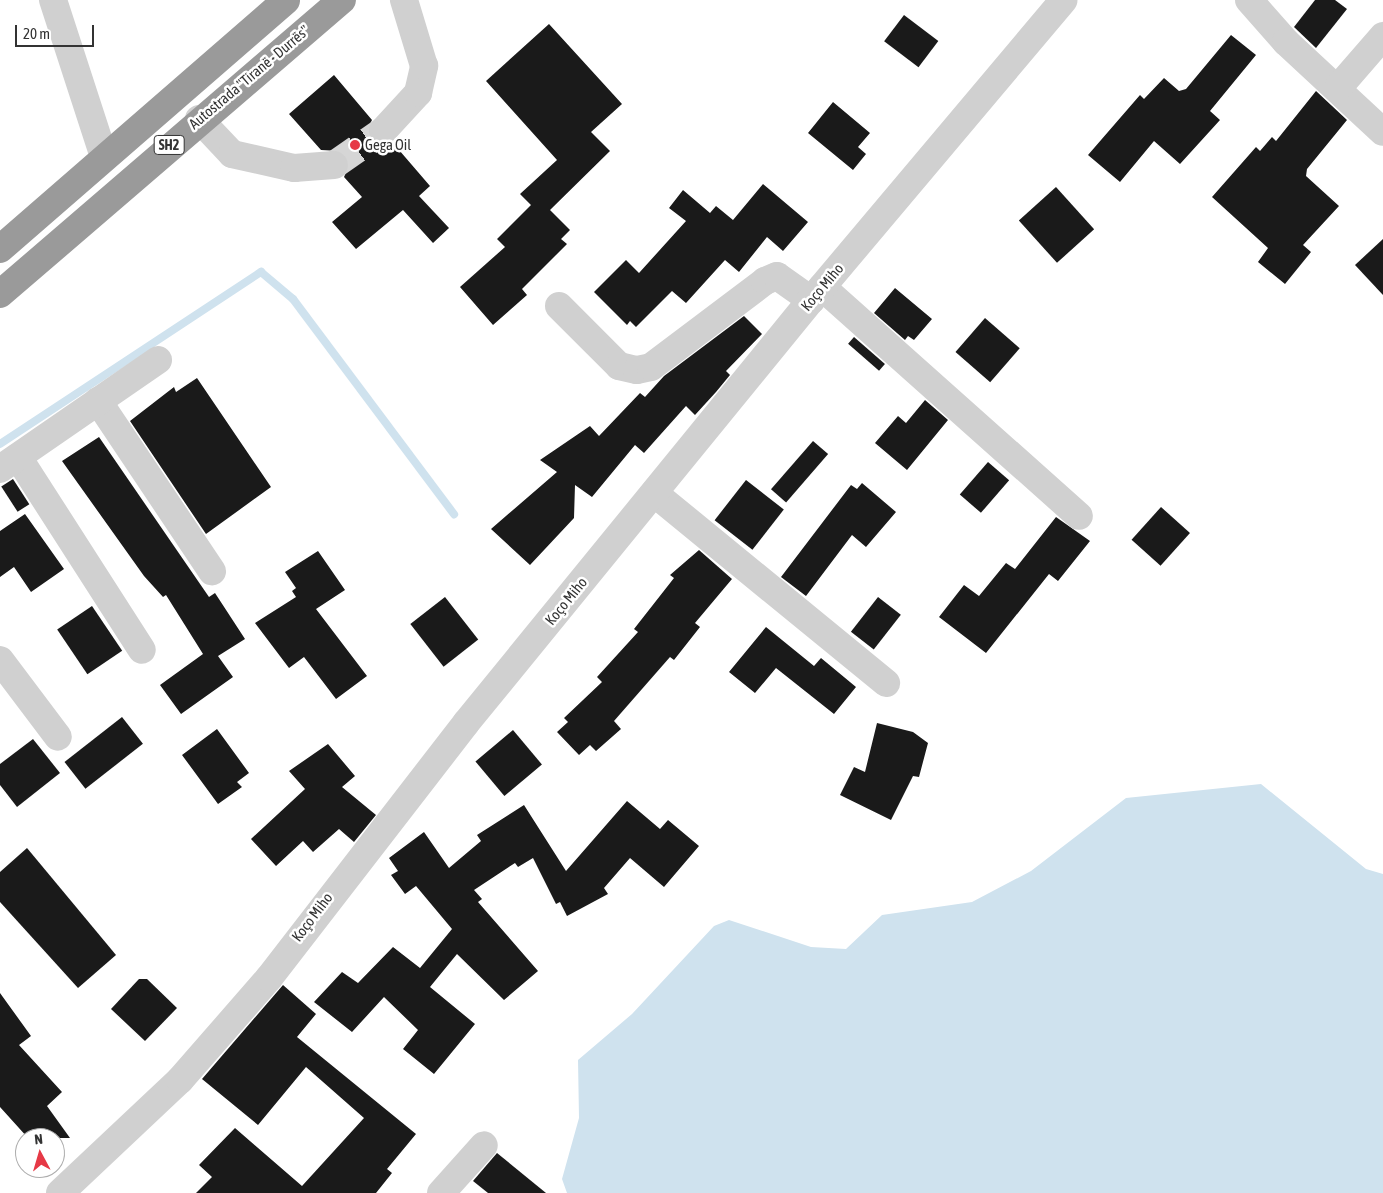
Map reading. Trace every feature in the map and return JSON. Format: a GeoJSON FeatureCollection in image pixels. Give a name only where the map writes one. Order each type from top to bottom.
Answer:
{"type":"FeatureCollection","features":[{"type":"Feature","properties":{"kind":"highway","name":"SH2"},"geometry":{"type":"LineString","coordinates":[[0,249],[286,0]]}},
{"type":"Feature","properties":{"kind":"highway","name":"Autostrada \"Tiranë - Durrës\""},"geometry":{"type":"LineString","coordinates":[[0,294],[198,119],[342,0]]}},
{"type":"Feature","properties":{"kind":"street"},"geometry":{"type":"LineString","coordinates":[[52,0],[104,157]]}},
{"type":"Feature","properties":{"kind":"street"},"geometry":{"type":"LineString","coordinates":[[383,131],[418,93],[424,66],[404,0]]}},
{"type":"Feature","properties":{"kind":"street","name":"Koço Miho"},"geometry":{"type":"LineString","coordinates":[[60,1193],[180,1080],[268,978],[388,820],[654,493],[816,294],[1064,0]]}},
{"type":"Feature","properties":{"kind":"street"},"geometry":{"type":"LineString","coordinates":[[1248,0],[1383,132]]}},
{"type":"Feature","properties":{"kind":"street"},"geometry":{"type":"LineString","coordinates":[[1338,88],[1383,36]]}},
{"type":"Feature","properties":{"kind":"street"},"geometry":{"type":"LineString","coordinates":[[198,119],[232,154],[294,168],[334,165]]}},
{"type":"Feature","properties":{"kind":"street"},"geometry":{"type":"LineString","coordinates":[[560,306],[620,366],[638,370],[651,367],[765,281],[777,276],[816,294],[1079,516]]}},
{"type":"Feature","properties":{"kind":"street"},"geometry":{"type":"LineString","coordinates":[[142,650],[9,463],[158,360]]}},
{"type":"Feature","properties":{"kind":"street"},"geometry":{"type":"LineString","coordinates":[[98,401],[212,571]]}},
{"type":"Feature","properties":{"kind":"street"},"geometry":{"type":"LineString","coordinates":[[654,493],[886,683]]}},
{"type":"Feature","properties":{"kind":"street"},"geometry":{"type":"LineString","coordinates":[[0,660],[58,737]]}},
{"type":"Feature","properties":{"kind":"street"},"geometry":{"type":"LineString","coordinates":[[441,1193],[484,1145]]}},
{"type":"Feature","properties":{"kind":"water"},"geometry":{"type":"Polygon","coordinates":[[[1261,784],[1366,869],[1383,874],[1383,1193],[567,1193],[562,1179],[579,1118],[578,1060],[632,1014],[714,926],[729,920],[811,947],[846,949],[882,915],[972,902],[1031,871],[1126,798],[1261,784]]]}},
{"type":"Feature","properties":{"kind":"building"},"geometry":{"type":"Polygon","coordinates":[[[1315,0],[1335,0],[1347,9],[1316,48],[1294,27],[1315,0]]]}},
{"type":"Feature","properties":{"kind":"building"},"geometry":{"type":"Polygon","coordinates":[[[904,15],[938,41],[918,67],[884,41],[904,15]]]}},
{"type":"Feature","properties":{"kind":"building"},"geometry":{"type":"Polygon","coordinates":[[[549,24],[622,104],[591,132],[610,151],[550,210],[570,230],[561,239],[567,244],[522,289],[527,295],[493,325],[460,287],[505,247],[497,239],[531,205],[520,194],[557,160],[486,81],[549,24]]]}},
{"type":"Feature","properties":{"kind":"building"},"geometry":{"type":"Polygon","coordinates":[[[1231,35],[1256,55],[1210,111],[1220,120],[1180,164],[1154,141],[1120,182],[1088,155],[1140,95],[1144,99],[1164,78],[1179,91],[1186,89],[1231,35]]]}},
{"type":"Feature","properties":{"kind":"building"},"geometry":{"type":"Polygon","coordinates":[[[334,75],[372,120],[368,128],[372,142],[380,146],[393,143],[430,186],[419,196],[449,228],[433,243],[403,210],[356,249],[332,222],[362,197],[344,177],[350,164],[347,157],[340,151],[321,150],[289,114],[334,75]]]}},
{"type":"Feature","properties":{"kind":"building"},"geometry":{"type":"Polygon","coordinates":[[[1316,91],[1347,120],[1307,169],[1306,176],[1339,206],[1303,245],[1311,252],[1285,284],[1258,262],[1268,248],[1212,197],[1256,147],[1260,151],[1272,137],[1276,141],[1316,91]]]}},
{"type":"Feature","properties":{"kind":"building"},"geometry":{"type":"Polygon","coordinates":[[[833,102],[870,133],[858,147],[866,154],[853,170],[808,133],[833,102]]]}},
{"type":"Feature","properties":{"kind":"building"},"geometry":{"type":"Polygon","coordinates":[[[763,184],[808,222],[783,251],[767,237],[739,272],[725,260],[686,303],[672,291],[636,327],[630,321],[627,325],[594,292],[626,260],[639,273],[686,221],[669,208],[683,190],[710,213],[716,206],[733,220],[763,184]]]}},
{"type":"Feature","properties":{"kind":"building"},"geometry":{"type":"Polygon","coordinates":[[[1056,187],[1094,229],[1057,263],[1019,220],[1056,187]]]}},
{"type":"Feature","properties":{"kind":"building"},"geometry":{"type":"Polygon","coordinates":[[[1383,239],[1383,295],[1355,265],[1383,239]]]}},
{"type":"Feature","properties":{"kind":"building"},"geometry":{"type":"Polygon","coordinates":[[[895,288],[932,319],[914,340],[908,336],[905,340],[874,313],[895,288]]]}},
{"type":"Feature","properties":{"kind":"building"},"geometry":{"type":"Polygon","coordinates":[[[744,316],[762,334],[726,371],[730,375],[716,392],[695,415],[686,406],[644,453],[635,445],[592,497],[575,485],[574,518],[530,565],[491,529],[557,472],[540,460],[590,426],[599,436],[640,393],[645,397],[664,376],[744,316]]]}},
{"type":"Feature","properties":{"kind":"building"},"geometry":{"type":"Polygon","coordinates":[[[985,318],[1020,348],[990,382],[955,352],[985,318]]]}},
{"type":"Feature","properties":{"kind":"building"},"geometry":{"type":"Polygon","coordinates":[[[854,337],[885,364],[879,371],[848,344],[854,337]]]}},
{"type":"Feature","properties":{"kind":"building"},"geometry":{"type":"Polygon","coordinates":[[[197,378],[271,487],[206,534],[130,421],[174,387],[176,392],[197,378]]]}},
{"type":"Feature","properties":{"kind":"building"},"geometry":{"type":"Polygon","coordinates":[[[925,400],[948,420],[907,470],[875,443],[898,416],[906,423],[925,400]]]}},
{"type":"Feature","properties":{"kind":"building"},"geometry":{"type":"Polygon","coordinates":[[[99,437],[209,597],[215,593],[245,639],[218,656],[233,677],[181,714],[160,685],[203,654],[166,595],[163,597],[144,576],[62,461],[99,437]]]}},
{"type":"Feature","properties":{"kind":"building"},"geometry":{"type":"Polygon","coordinates":[[[813,441],[828,454],[786,502],[771,489],[813,441]]]}},
{"type":"Feature","properties":{"kind":"building"},"geometry":{"type":"Polygon","coordinates":[[[988,462],[1009,480],[981,513],[960,494],[988,462]]]}},
{"type":"Feature","properties":{"kind":"building"},"geometry":{"type":"Polygon","coordinates":[[[13,479],[29,504],[18,512],[1,487],[13,479]]]}},
{"type":"Feature","properties":{"kind":"building"},"geometry":{"type":"Polygon","coordinates":[[[746,480],[784,510],[752,550],[715,520],[746,480]]]}},
{"type":"Feature","properties":{"kind":"building"},"geometry":{"type":"Polygon","coordinates":[[[862,483],[896,512],[866,547],[852,535],[806,596],[781,577],[851,485],[857,489],[862,483]]]}},
{"type":"Feature","properties":{"kind":"building"},"geometry":{"type":"Polygon","coordinates":[[[1161,507],[1190,533],[1161,566],[1132,540],[1161,507]]]}},
{"type":"Feature","properties":{"kind":"building"},"geometry":{"type":"Polygon","coordinates":[[[25,514],[64,569],[31,592],[14,567],[0,577],[0,531],[25,514]]]}},
{"type":"Feature","properties":{"kind":"building"},"geometry":{"type":"Polygon","coordinates":[[[1056,517],[1090,541],[1058,581],[1049,574],[986,653],[939,617],[964,585],[979,596],[1006,563],[1015,569],[1056,517]]]}},
{"type":"Feature","properties":{"kind":"building"},"geometry":{"type":"Polygon","coordinates":[[[699,550],[732,579],[695,623],[700,627],[674,660],[670,657],[614,721],[621,729],[596,751],[590,745],[579,755],[557,732],[568,722],[564,718],[602,682],[597,677],[638,632],[634,629],[674,578],[670,575],[699,550]]]}},
{"type":"Feature","properties":{"kind":"building"},"geometry":{"type":"Polygon","coordinates":[[[318,551],[345,590],[316,609],[367,676],[336,699],[304,657],[289,668],[255,623],[296,597],[292,591],[296,588],[285,572],[318,551]]]}},
{"type":"Feature","properties":{"kind":"building"},"geometry":{"type":"Polygon","coordinates":[[[445,597],[478,640],[444,667],[410,624],[445,597]]]}},
{"type":"Feature","properties":{"kind":"building"},"geometry":{"type":"Polygon","coordinates":[[[878,597],[901,615],[874,650],[851,632],[878,597]]]}},
{"type":"Feature","properties":{"kind":"building"},"geometry":{"type":"Polygon","coordinates":[[[92,606],[122,651],[87,674],[57,629],[92,606]]]}},
{"type":"Feature","properties":{"kind":"building"},"geometry":{"type":"Polygon","coordinates":[[[766,627],[814,666],[821,658],[856,687],[834,714],[776,668],[755,693],[729,672],[766,627]]]}},
{"type":"Feature","properties":{"kind":"building"},"geometry":{"type":"Polygon","coordinates":[[[122,717],[143,744],[85,789],[64,762],[122,717]]]}},
{"type":"Feature","properties":{"kind":"building"},"geometry":{"type":"Polygon","coordinates":[[[877,723],[913,732],[928,743],[919,777],[913,776],[891,820],[840,795],[854,767],[865,772],[877,723]]]}},
{"type":"Feature","properties":{"kind":"building"},"geometry":{"type":"Polygon","coordinates":[[[217,729],[249,773],[237,782],[242,787],[218,804],[182,755],[217,729]]]}},
{"type":"Feature","properties":{"kind":"building"},"geometry":{"type":"Polygon","coordinates":[[[513,730],[542,764],[504,796],[475,761],[513,730]]]}},
{"type":"Feature","properties":{"kind":"building"},"geometry":{"type":"Polygon","coordinates":[[[33,739],[60,773],[17,807],[0,785],[0,764],[33,739]]]}},
{"type":"Feature","properties":{"kind":"building"},"geometry":{"type":"Polygon","coordinates":[[[328,744],[355,776],[342,787],[376,815],[354,842],[339,829],[313,852],[303,841],[276,866],[251,839],[305,789],[289,771],[328,744]]]}},
{"type":"Feature","properties":{"kind":"building"},"geometry":{"type":"Polygon","coordinates":[[[627,801],[660,829],[668,820],[699,846],[664,887],[630,858],[604,888],[608,894],[567,916],[560,902],[556,904],[533,858],[518,867],[515,863],[474,890],[482,899],[478,902],[538,971],[504,1000],[457,954],[430,987],[475,1024],[434,1074],[403,1049],[418,1030],[384,997],[352,1032],[314,1002],[342,972],[358,983],[393,947],[420,968],[452,929],[416,886],[405,894],[391,875],[398,871],[389,858],[424,832],[449,868],[481,841],[477,835],[524,805],[566,871],[627,801]]]}},
{"type":"Feature","properties":{"kind":"building"},"geometry":{"type":"Polygon","coordinates":[[[27,848],[116,955],[78,988],[0,902],[0,872],[27,848]]]}},
{"type":"Feature","properties":{"kind":"building"},"geometry":{"type":"Polygon","coordinates":[[[139,979],[147,979],[177,1008],[145,1041],[111,1009],[139,979]]]}},
{"type":"Feature","properties":{"kind":"building"},"geometry":{"type":"Polygon","coordinates":[[[283,985],[316,1014],[297,1037],[416,1134],[387,1169],[392,1173],[376,1193],[196,1193],[212,1177],[199,1165],[235,1128],[302,1186],[364,1118],[306,1067],[258,1125],[202,1079],[283,985]]]}},
{"type":"Feature","properties":{"kind":"building"},"geometry":{"type":"Polygon","coordinates":[[[0,993],[31,1036],[19,1045],[62,1092],[47,1106],[63,1128],[19,1128],[0,1107],[0,993]]]}},
{"type":"Feature","properties":{"kind":"building"},"geometry":{"type":"Polygon","coordinates":[[[65,1131],[70,1138],[65,1138],[65,1131]]]}},
{"type":"Feature","properties":{"kind":"building"},"geometry":{"type":"Polygon","coordinates":[[[497,1153],[546,1193],[488,1193],[473,1181],[497,1153]]]}},
{"type":"Feature","properties":{"kind":"waterway"},"geometry":{"type":"LineString","coordinates":[[0,444],[261,272],[293,299],[454,514]]}},
{"type":"Feature","properties":{"kind":"tunnel"},"geometry":{"type":"LineString","coordinates":[[334,165],[383,131]]}},
{"type":"Feature","properties":{"kind":"place","name":"Gega Oil"},"geometry":{"type":"Point","coordinates":[355,145]}}]}
